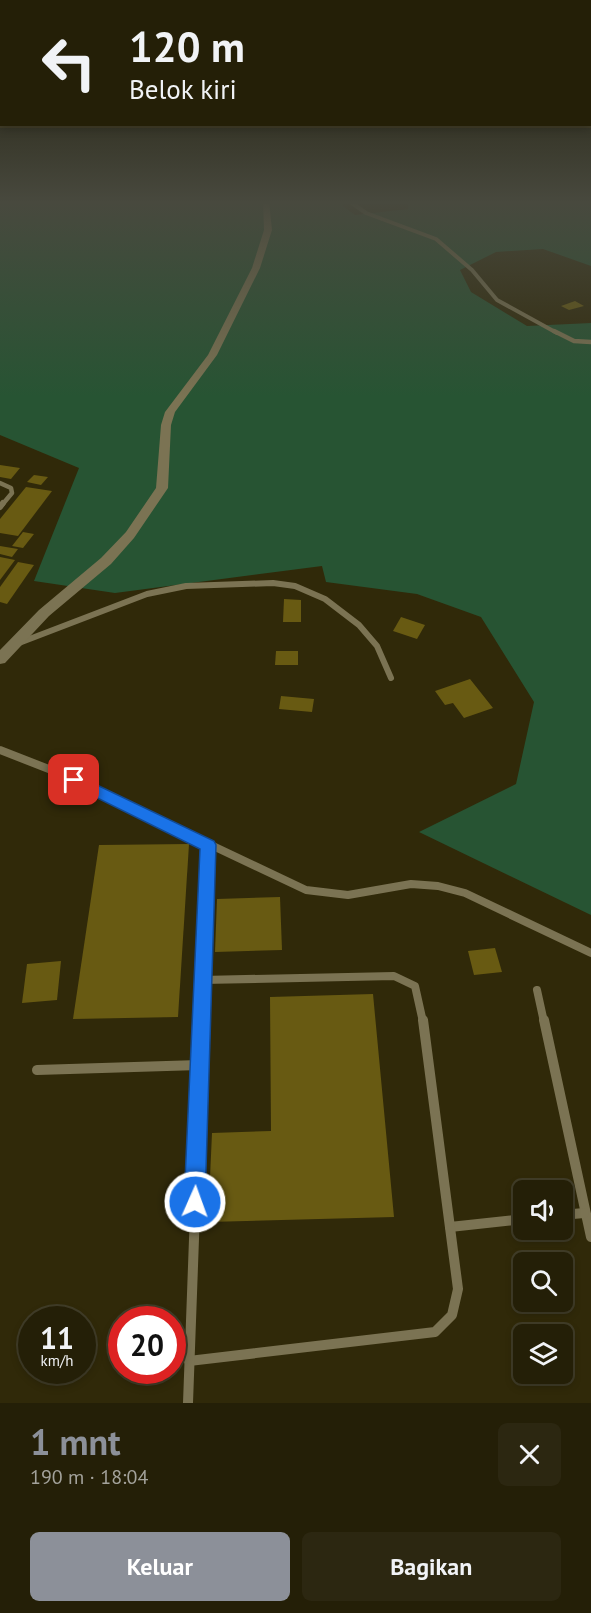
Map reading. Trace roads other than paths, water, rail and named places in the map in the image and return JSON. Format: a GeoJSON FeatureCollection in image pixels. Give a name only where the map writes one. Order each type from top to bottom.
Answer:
{"type":"FeatureCollection","features":[{"type":"Feature","properties":{"kind":"main road"},"geometry":{"type":"LineString","coordinates":[[1,658],[10,646],[44,614],[106,561],[130,535],[162,488],[166,425],[170,412],[212,355],[256,266]]}},
{"type":"Feature","properties":{"kind":"lane"},"geometry":{"type":"LineString","coordinates":[[466,266],[497,300],[524,317],[573,341],[591,342]]}},
{"type":"Feature","properties":{"kind":"lane"},"geometry":{"type":"LineString","coordinates":[[0,483],[11,488],[12,494],[0,507]]}},
{"type":"Feature","properties":{"kind":"lane"},"geometry":{"type":"LineString","coordinates":[[10,646],[147,594],[186,586],[273,583],[295,586],[325,599],[359,625],[377,646],[391,678]]}},
{"type":"Feature","properties":{"kind":"lane"},"geometry":{"type":"LineString","coordinates":[[0,750],[152,816],[208,845],[306,890],[331,897],[349,897],[412,884],[443,886],[465,893],[591,953]]}},
{"type":"Feature","properties":{"kind":"lane"},"geometry":{"type":"LineString","coordinates":[[188,1403],[208,845]]}},
{"type":"Feature","properties":{"kind":"lane"},"geometry":{"type":"LineString","coordinates":[[189,1361],[435,1332],[452,1315],[458,1289],[416,986],[394,976],[202,980]]}},
{"type":"Feature","properties":{"kind":"lane"},"geometry":{"type":"LineString","coordinates":[[537,990],[591,1237]]}},
{"type":"Feature","properties":{"kind":"lane"},"geometry":{"type":"LineString","coordinates":[[38,1070],[199,1065]]}},
{"type":"Feature","properties":{"kind":"lane"},"geometry":{"type":"LineString","coordinates":[[573,1214],[584,1213]]}},
{"type":"Feature","properties":{"kind":"lane"},"geometry":{"type":"LineString","coordinates":[[450,1227],[513,1220]]}}]}
